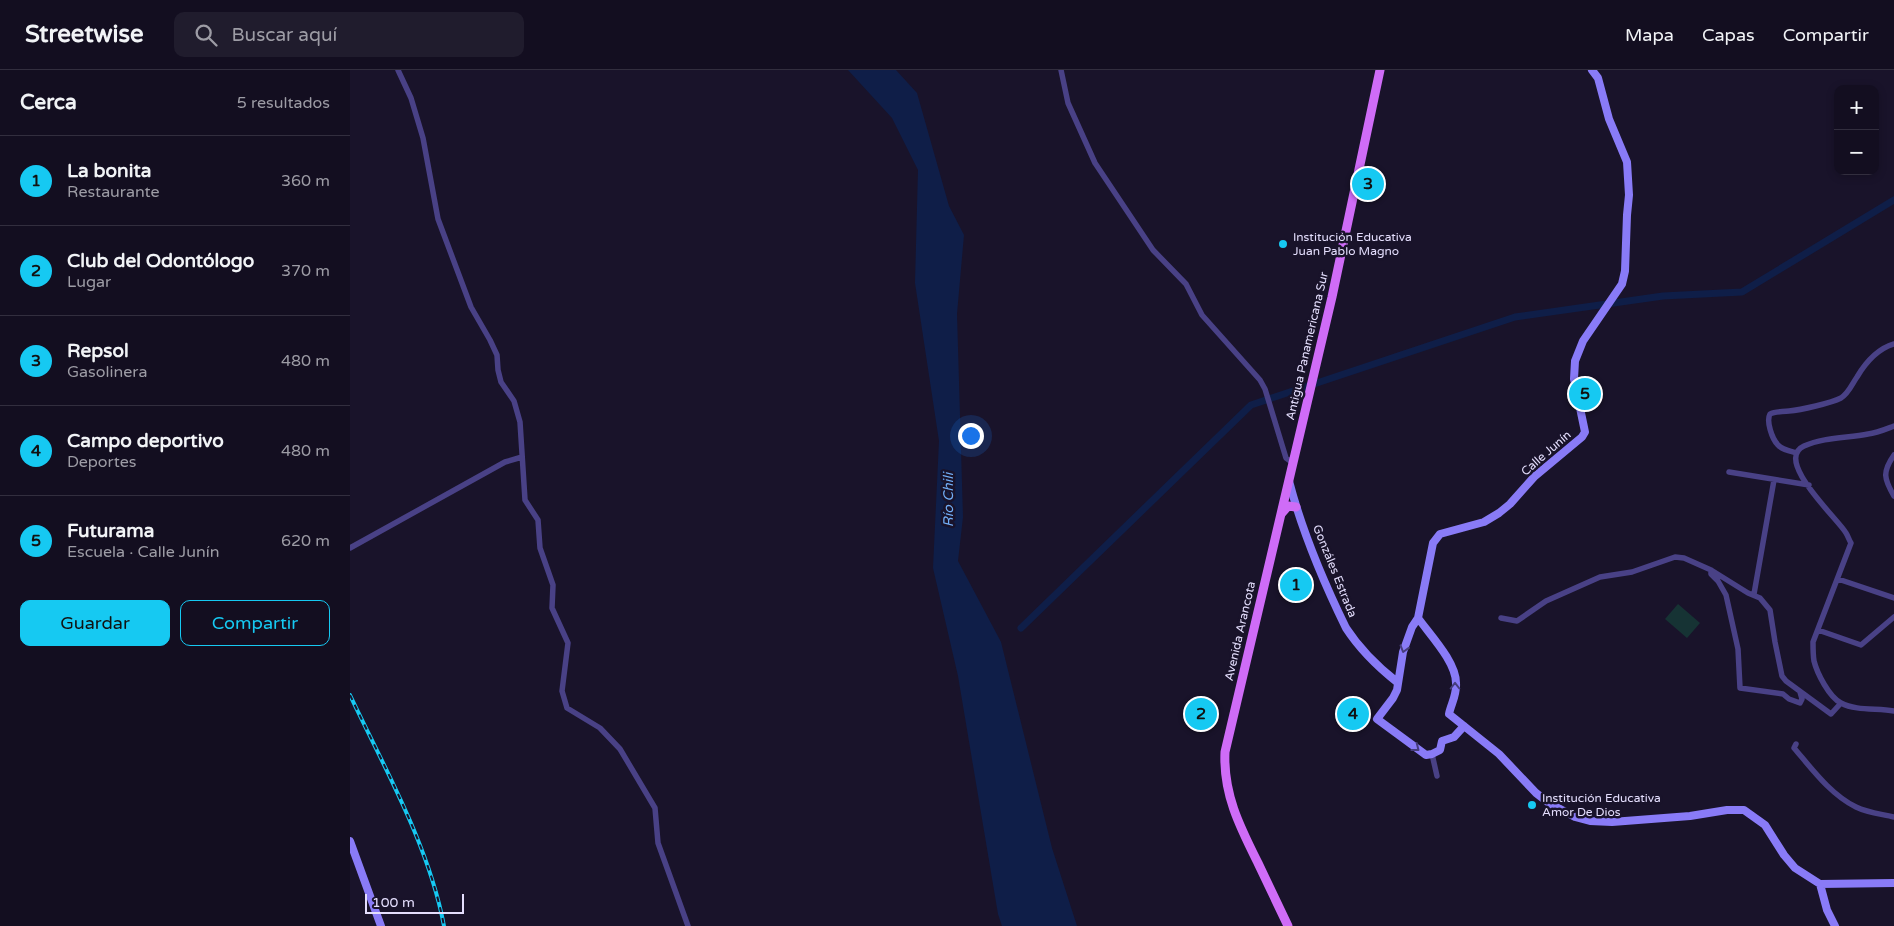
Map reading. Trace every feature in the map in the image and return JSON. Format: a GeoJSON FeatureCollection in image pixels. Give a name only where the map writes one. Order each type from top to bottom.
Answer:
{"type":"FeatureCollection","features":[{"type":"Feature","properties":{"kind":"main road","name":"Antigua Panamericana Sur"},"geometry":{"type":"LineString","coordinates":[[1289,480],[1332,297],[1380,70]]}},
{"type":"Feature","properties":{"kind":"main road","name":"Avenida Arancota"},"geometry":{"type":"LineString","coordinates":[[1288,926],[1239,825],[1232,807],[1225,774],[1227,744],[1289,480]]}},
{"type":"Feature","properties":{"kind":"main road"},"geometry":{"type":"LineString","coordinates":[[1280,514],[1288,506],[1296,507]]}},
{"type":"Feature","properties":{"kind":"street"},"geometry":{"type":"LineString","coordinates":[[398,70],[411,98],[423,138],[438,218],[471,307],[490,340],[496,355],[501,382],[514,401],[520,422],[525,500],[538,520],[540,548],[553,585],[552,608],[568,643],[562,691],[567,708],[600,728],[620,749],[655,808],[658,843],[688,926]]}},
{"type":"Feature","properties":{"kind":"street"},"geometry":{"type":"LineString","coordinates":[[1061,70],[1068,103],[1095,163],[1153,250],[1186,284],[1202,315],[1260,380],[1265,388],[1286,458],[1293,463]]}},
{"type":"Feature","properties":{"kind":"street","name":"Calle Junín"},"geometry":{"type":"LineString","coordinates":[[1432,754],[1426,755],[1420,752],[1378,719],[1397,690],[1403,652],[1412,627],[1418,618],[1433,543],[1440,534],[1484,522],[1498,513],[1510,504],[1534,477],[1582,437],[1585,432],[1574,379],[1576,361],[1583,341],[1622,284],[1625,270],[1629,195],[1627,162],[1609,119],[1598,78],[1592,70]]}},
{"type":"Feature","properties":{"kind":"street"},"geometry":{"type":"LineString","coordinates":[[1797,453],[1777,445],[1768,420],[1770,414],[1773,412],[1791,411],[1839,399],[1850,390],[1862,369],[1872,357],[1884,348],[1894,344]]}},
{"type":"Feature","properties":{"kind":"street"},"geometry":{"type":"LineString","coordinates":[[1894,426],[1871,434],[1803,446],[1797,453],[1796,463],[1801,475],[1846,532],[1851,543],[1814,642],[1813,659],[1817,672],[1833,697],[1841,703],[1894,711]]}},
{"type":"Feature","properties":{"kind":"street"},"geometry":{"type":"LineString","coordinates":[[1894,455],[1884,475],[1894,496]]}},
{"type":"Feature","properties":{"kind":"street"},"geometry":{"type":"LineString","coordinates":[[350,548],[505,462],[522,457]]}},
{"type":"Feature","properties":{"kind":"street"},"geometry":{"type":"LineString","coordinates":[[1729,472],[1809,485]]}},
{"type":"Feature","properties":{"kind":"street","name":"Gonzáles Estrada"},"geometry":{"type":"LineString","coordinates":[[1289,480],[1296,507],[1330,595],[1346,628],[1383,671],[1397,682]]}},
{"type":"Feature","properties":{"kind":"street"},"geometry":{"type":"LineString","coordinates":[[1754,594],[1774,480]]}},
{"type":"Feature","properties":{"kind":"street"},"geometry":{"type":"LineString","coordinates":[[1501,618],[1516,621],[1546,601],[1600,578],[1632,572],[1675,557],[1684,558],[1711,570],[1748,593],[1754,594],[1766,603],[1770,610],[1782,676],[1800,692],[1831,714],[1841,703]]}},
{"type":"Feature","properties":{"kind":"street"},"geometry":{"type":"LineString","coordinates":[[1711,570],[1710,574],[1718,581],[1726,595],[1738,649],[1740,688],[1783,694],[1789,700],[1800,703],[1802,699],[1800,692]]}},
{"type":"Feature","properties":{"kind":"street"},"geometry":{"type":"LineString","coordinates":[[1838,579],[1894,598]]}},
{"type":"Feature","properties":{"kind":"street"},"geometry":{"type":"LineString","coordinates":[[1818,630],[1861,645],[1894,617]]}},
{"type":"Feature","properties":{"kind":"street"},"geometry":{"type":"LineString","coordinates":[[1418,618],[1454,671],[1456,695],[1449,714],[1451,718],[1499,754],[1536,793],[1570,815],[1590,821],[1612,822],[1690,816],[1727,810],[1744,810],[1765,825],[1784,855],[1795,868],[1820,884],[1894,884]]}},
{"type":"Feature","properties":{"kind":"street"},"geometry":{"type":"LineString","coordinates":[[1438,776],[1432,754],[1440,750],[1442,741],[1454,737],[1464,726]]}},
{"type":"Feature","properties":{"kind":"street"},"geometry":{"type":"LineString","coordinates":[[1796,744],[1794,748],[1827,786],[1855,807],[1894,817]]}},
{"type":"Feature","properties":{"kind":"street"},"geometry":{"type":"LineString","coordinates":[[350,841],[381,926]]}},
{"type":"Feature","properties":{"kind":"street"},"geometry":{"type":"LineString","coordinates":[[1820,884],[1827,910],[1835,926]]}},
{"type":"Feature","properties":{"kind":"green space"},"geometry":{"type":"Polygon","coordinates":[[[1678,604],[1700,623],[1687,638],[1665,619],[1678,604]]]}},
{"type":"Feature","properties":{"kind":"water","name":"Río Chili"},"geometry":{"type":"Polygon","coordinates":[[[848,70],[896,70],[917,93],[949,206],[964,235],[957,314],[963,517],[958,561],[1001,642],[1052,848],[1077,926],[1002,926],[998,914],[958,676],[933,568],[939,441],[915,283],[918,170],[892,118],[848,70]]]}},
{"type":"Feature","properties":{"kind":"waterway"},"geometry":{"type":"LineString","coordinates":[[1021,628],[1251,405],[1515,317],[1663,296],[1742,292],[1894,200]]}},
{"type":"Feature","properties":{"kind":"railway"},"geometry":{"type":"LineString","coordinates":[[350,695],[417,837],[437,896],[444,926]]}},
{"type":"Feature","properties":{"kind":"place","name":"Repsol"},"geometry":{"type":"Point","coordinates":[1368,184]}},
{"type":"Feature","properties":{"kind":"place","name":"Institución Educativa Juan Pablo Magno"},"geometry":{"type":"Point","coordinates":[1283,244]}},
{"type":"Feature","properties":{"kind":"place","name":"Futurama"},"geometry":{"type":"Point","coordinates":[1585,394]}},
{"type":"Feature","properties":{"kind":"place","name":"La bonita"},"geometry":{"type":"Point","coordinates":[1296,585]}},
{"type":"Feature","properties":{"kind":"place","name":"Club del Odontólogo"},"geometry":{"type":"Point","coordinates":[1201,714]}},
{"type":"Feature","properties":{"kind":"place","name":"Campo deportivo"},"geometry":{"type":"Point","coordinates":[1353,714]}},
{"type":"Feature","properties":{"kind":"place","name":"Institución Educativa Amor De Dios"},"geometry":{"type":"Point","coordinates":[1532,805]}}]}
